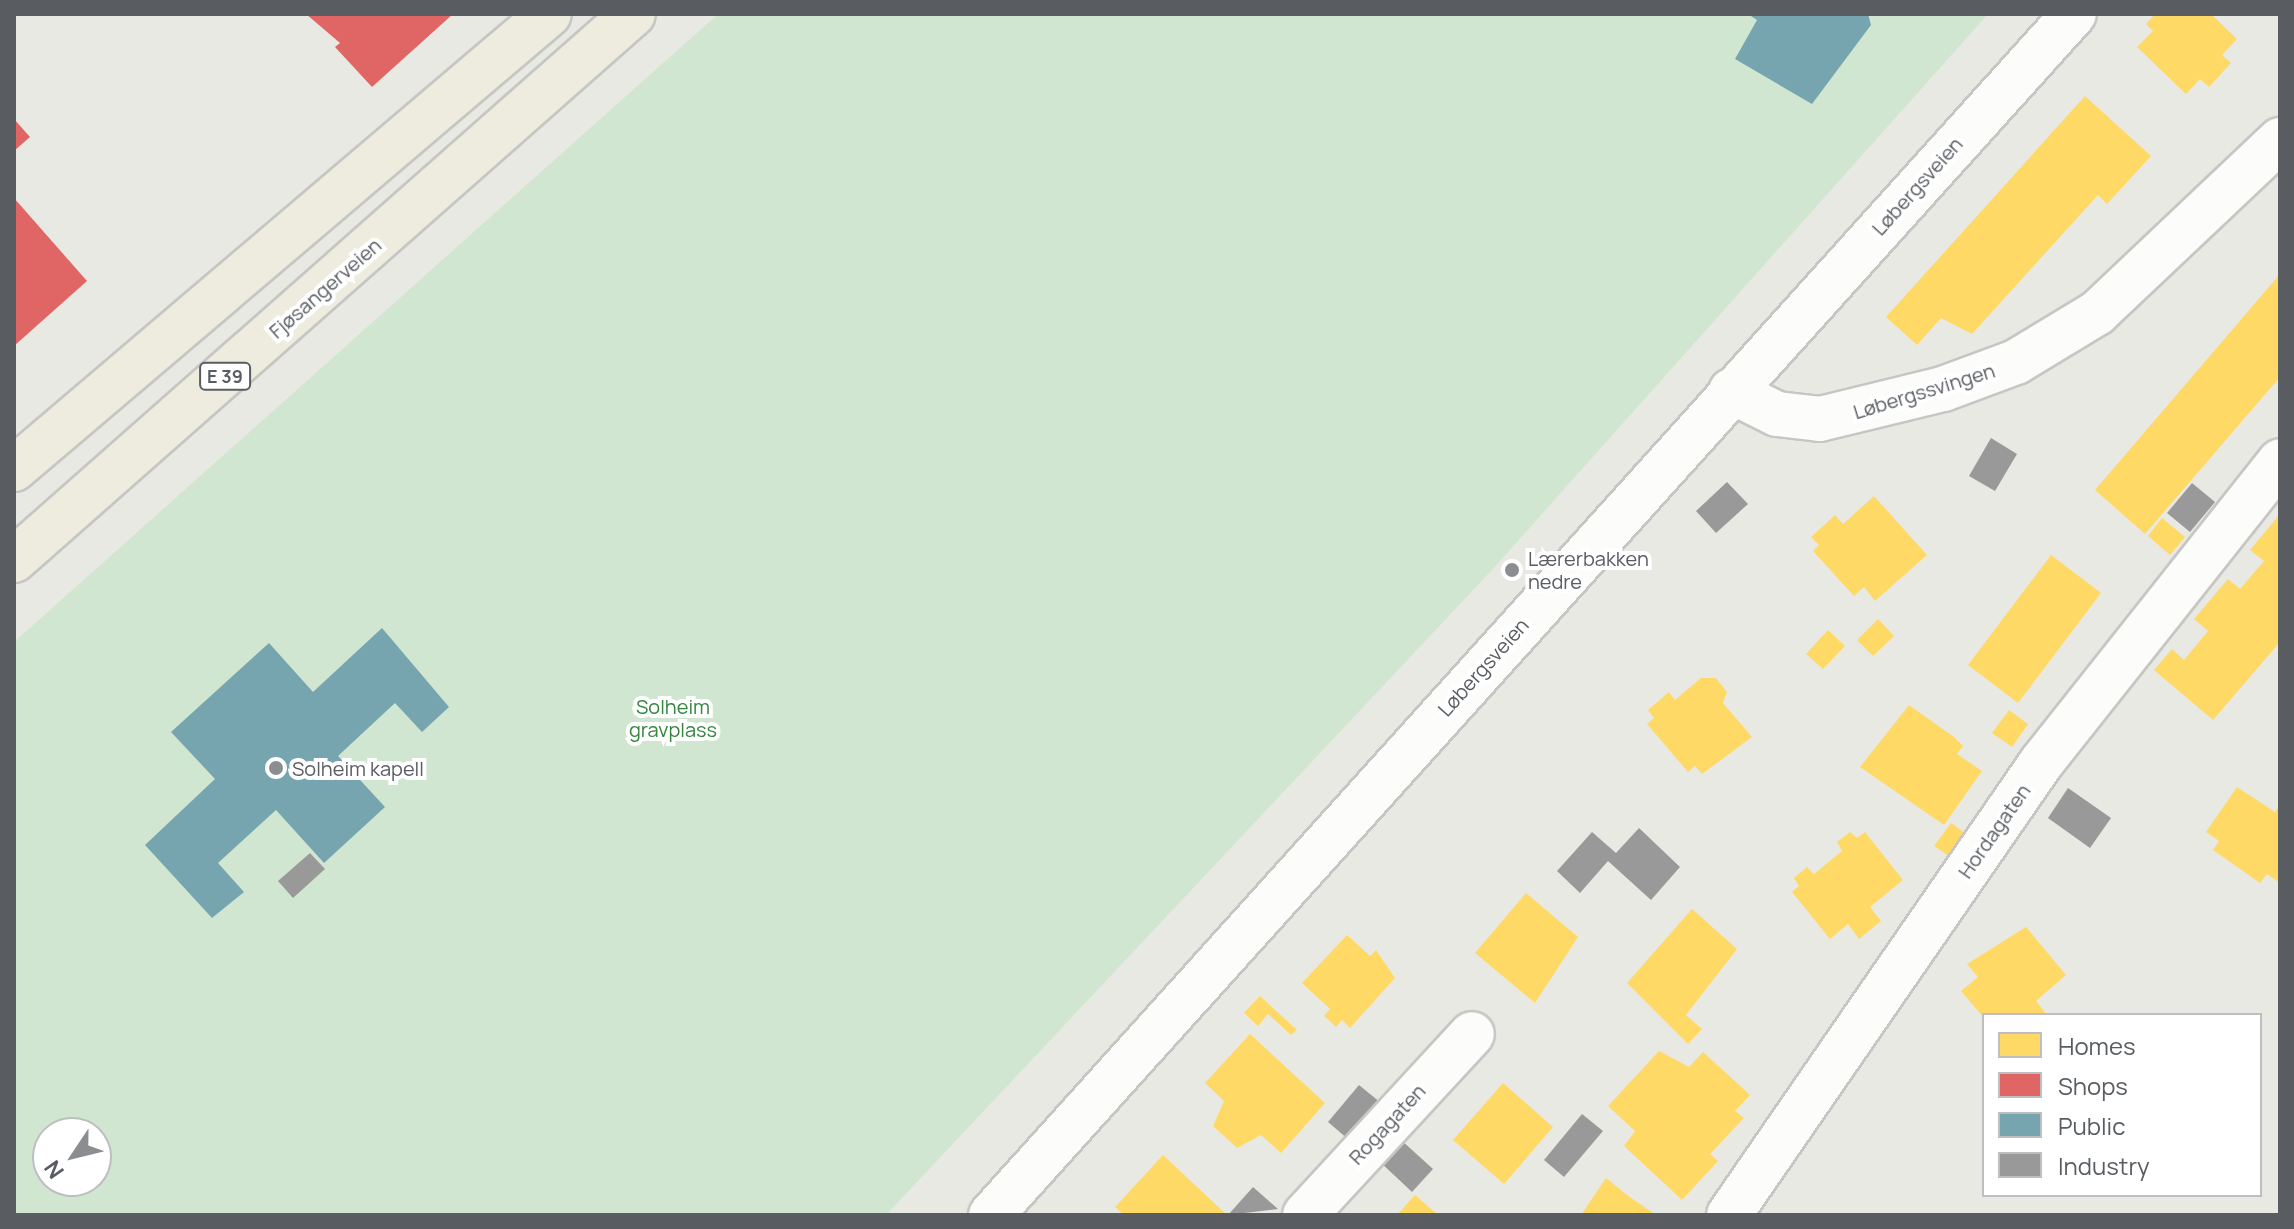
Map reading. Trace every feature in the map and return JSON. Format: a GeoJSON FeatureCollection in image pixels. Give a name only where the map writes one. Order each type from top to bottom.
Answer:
{"type":"FeatureCollection","features":[{"type":"Feature","properties":{"kind":"highway"},"geometry":{"type":"LineString","coordinates":[[14,469],[549,14]]}},
{"type":"Feature","properties":{"kind":"highway","name":"Fjøsangerveien"},"geometry":{"type":"LineString","coordinates":[[14,560],[633,14]]}},
{"type":"Feature","properties":{"kind":"street","name":"Løbergsveien"},"geometry":{"type":"LineString","coordinates":[[991,1215],[2074,14]]}},
{"type":"Feature","properties":{"kind":"street","name":"Løbergssvingen"},"geometry":{"type":"LineString","coordinates":[[1731,391],[1777,414],[1820,419],[1943,389],[2016,362],[2097,313],[2280,140]]}},
{"type":"Feature","properties":{"kind":"street","name":"Hordagaten"},"geometry":{"type":"LineString","coordinates":[[1729,1215],[2041,763],[2280,461]]}},
{"type":"Feature","properties":{"kind":"street","name":"Rogagaten"},"geometry":{"type":"LineString","coordinates":[[1305,1215],[1472,1034]]}},
{"type":"Feature","properties":{"kind":"green space","name":"Solheim gravplass"},"geometry":{"type":"Polygon","coordinates":[[[718,14],[1988,14],[1492,570],[886,1215],[14,1215],[14,642],[718,14]]]}},
{"type":"Feature","properties":{"kind":"building: Homes"},"geometry":{"type":"Polygon","coordinates":[[[2155,14],[2211,14],[2237,39],[2222,55],[2231,63],[2209,87],[2200,79],[2186,94],[2137,47],[2153,31],[2146,24],[2155,14]]]}},
{"type":"Feature","properties":{"kind":"building: Homes"},"geometry":{"type":"Polygon","coordinates":[[[2085,96],[2151,156],[2107,204],[2098,195],[1972,334],[1941,318],[1917,345],[1886,317],[2085,96]]]}},
{"type":"Feature","properties":{"kind":"building: Homes"},"geometry":{"type":"Polygon","coordinates":[[[2280,274],[2280,377],[2145,534],[2095,490],[2280,274]]]}},
{"type":"Feature","properties":{"kind":"building: Homes"},"geometry":{"type":"Polygon","coordinates":[[[1874,496],[1927,555],[1875,601],[1864,587],[1854,596],[1813,551],[1819,545],[1811,537],[1835,515],[1843,524],[1874,496]]]}},
{"type":"Feature","properties":{"kind":"building: Homes"},"geometry":{"type":"Polygon","coordinates":[[[2280,514],[2280,642],[2213,720],[2154,670],[2172,649],[2184,660],[2208,631],[2194,619],[2228,579],[2240,589],[2264,561],[2250,550],[2280,514]]]}},
{"type":"Feature","properties":{"kind":"building: Homes"},"geometry":{"type":"Polygon","coordinates":[[[2162,518],[2185,537],[2170,555],[2148,536],[2162,518]]]}},
{"type":"Feature","properties":{"kind":"building: Homes"},"geometry":{"type":"Polygon","coordinates":[[[2051,555],[2101,593],[2018,703],[1968,665],[2051,555]]]}},
{"type":"Feature","properties":{"kind":"building: Homes"},"geometry":{"type":"Polygon","coordinates":[[[1878,619],[1894,636],[1873,656],[1857,640],[1878,619]]]}},
{"type":"Feature","properties":{"kind":"building: Homes"},"geometry":{"type":"Polygon","coordinates":[[[1828,630],[1845,646],[1823,669],[1806,654],[1828,630]]]}},
{"type":"Feature","properties":{"kind":"building: Homes"},"geometry":{"type":"Polygon","coordinates":[[[1701,678],[1716,678],[1727,692],[1723,703],[1752,737],[1702,774],[1695,766],[1688,772],[1647,724],[1654,718],[1648,710],[1669,692],[1675,700],[1701,678]]]}},
{"type":"Feature","properties":{"kind":"building: Homes"},"geometry":{"type":"Polygon","coordinates":[[[1909,705],[1954,737],[1963,746],[1957,754],[1982,771],[1944,825],[1860,767],[1909,705]]]}},
{"type":"Feature","properties":{"kind":"building: Homes"},"geometry":{"type":"Polygon","coordinates":[[[2009,710],[2028,724],[2012,747],[1992,733],[2009,710]]]}},
{"type":"Feature","properties":{"kind":"building: Homes"},"geometry":{"type":"Polygon","coordinates":[[[2237,787],[2275,812],[2280,805],[2280,883],[2267,874],[2260,883],[2213,850],[2219,841],[2206,832],[2237,787]]]}},
{"type":"Feature","properties":{"kind":"building: Homes"},"geometry":{"type":"Polygon","coordinates":[[[1951,823],[1965,833],[1949,856],[1934,846],[1951,823]]]}},
{"type":"Feature","properties":{"kind":"building: Homes"},"geometry":{"type":"Polygon","coordinates":[[[1850,832],[1857,838],[1865,832],[1903,880],[1870,907],[1881,921],[1859,939],[1848,924],[1830,939],[1792,892],[1799,886],[1794,878],[1807,867],[1814,874],[1842,851],[1837,842],[1850,832]]]}},
{"type":"Feature","properties":{"kind":"building: Homes"},"geometry":{"type":"Polygon","coordinates":[[[1526,893],[1578,937],[1535,1003],[1475,953],[1526,893]]]}},
{"type":"Feature","properties":{"kind":"building: Homes"},"geometry":{"type":"Polygon","coordinates":[[[1692,909],[1737,949],[1686,1015],[1702,1029],[1688,1044],[1627,983],[1692,909]]]}},
{"type":"Feature","properties":{"kind":"building: Homes"},"geometry":{"type":"Polygon","coordinates":[[[2026,927],[2066,975],[2036,1001],[2045,1013],[1982,1013],[1982,1016],[1961,991],[1978,977],[1967,964],[2026,927]]]}},
{"type":"Feature","properties":{"kind":"building: Homes"},"geometry":{"type":"Polygon","coordinates":[[[1347,935],[1370,956],[1376,950],[1395,978],[1350,1028],[1342,1020],[1336,1027],[1324,1016],[1330,1009],[1302,983],[1347,935]]]}},
{"type":"Feature","properties":{"kind":"building: Homes"},"geometry":{"type":"Polygon","coordinates":[[[1260,996],[1297,1030],[1291,1035],[1268,1014],[1258,1026],[1244,1013],[1260,996]]]}},
{"type":"Feature","properties":{"kind":"building: Homes"},"geometry":{"type":"Polygon","coordinates":[[[1250,1034],[1325,1103],[1281,1153],[1261,1135],[1237,1148],[1213,1126],[1224,1101],[1205,1083],[1250,1034]]]}},
{"type":"Feature","properties":{"kind":"building: Homes"},"geometry":{"type":"Polygon","coordinates":[[[1659,1051],[1689,1067],[1703,1052],[1750,1095],[1735,1111],[1744,1118],[1710,1154],[1718,1161],[1682,1200],[1624,1146],[1635,1131],[1608,1106],[1659,1051]]]}},
{"type":"Feature","properties":{"kind":"building: Homes"},"geometry":{"type":"Polygon","coordinates":[[[1503,1083],[1553,1127],[1504,1184],[1453,1140],[1503,1083]]]}},
{"type":"Feature","properties":{"kind":"building: Homes"},"geometry":{"type":"Polygon","coordinates":[[[1163,1155],[1227,1215],[1124,1215],[1115,1207],[1163,1155]]]}},
{"type":"Feature","properties":{"kind":"building: Homes"},"geometry":{"type":"Polygon","coordinates":[[[1606,1178],[1627,1195],[1656,1215],[1581,1215],[1606,1178]]]}},
{"type":"Feature","properties":{"kind":"building: Homes"},"geometry":{"type":"Polygon","coordinates":[[[1415,1195],[1438,1215],[1397,1215],[1415,1195]]]}},
{"type":"Feature","properties":{"kind":"building: Shops"},"geometry":{"type":"Polygon","coordinates":[[[306,14],[453,14],[372,87],[335,47],[340,43],[306,14]]]}},
{"type":"Feature","properties":{"kind":"building: Shops"},"geometry":{"type":"Polygon","coordinates":[[[14,119],[30,137],[14,151],[14,119]]]}},
{"type":"Feature","properties":{"kind":"building: Shops"},"geometry":{"type":"Polygon","coordinates":[[[14,198],[87,281],[14,346],[14,198]]]}},
{"type":"Feature","properties":{"kind":"building: Public"},"geometry":{"type":"Polygon","coordinates":[[[1748,14],[1868,14],[1871,25],[1812,104],[1735,59],[1757,20],[1748,14]]]}},
{"type":"Feature","properties":{"kind":"building: Public","name":"Solheim kapell"},"geometry":{"type":"Polygon","coordinates":[[[382,628],[449,707],[422,732],[395,703],[338,756],[385,807],[324,863],[276,810],[218,863],[244,892],[212,918],[145,845],[215,779],[171,732],[269,643],[313,692],[382,628]]]}},
{"type":"Feature","properties":{"kind":"building: Industry"},"geometry":{"type":"Polygon","coordinates":[[[1991,438],[2017,454],[1995,491],[1969,476],[1991,438]]]}},
{"type":"Feature","properties":{"kind":"building: Industry"},"geometry":{"type":"Polygon","coordinates":[[[1727,482],[1748,504],[1716,533],[1696,511],[1727,482]]]}},
{"type":"Feature","properties":{"kind":"building: Industry"},"geometry":{"type":"Polygon","coordinates":[[[2192,483],[2215,502],[2190,532],[2167,513],[2192,483]]]}},
{"type":"Feature","properties":{"kind":"building: Industry"},"geometry":{"type":"Polygon","coordinates":[[[2068,788],[2111,818],[2090,848],[2048,818],[2068,788]]]}},
{"type":"Feature","properties":{"kind":"building: Industry"},"geometry":{"type":"Polygon","coordinates":[[[1639,828],[1680,867],[1651,900],[1608,861],[1580,893],[1557,871],[1592,832],[1616,853],[1639,828]]]}},
{"type":"Feature","properties":{"kind":"building: Industry"},"geometry":{"type":"Polygon","coordinates":[[[310,853],[325,869],[293,898],[278,881],[310,853]]]}},
{"type":"Feature","properties":{"kind":"building: Industry"},"geometry":{"type":"Polygon","coordinates":[[[1359,1085],[1381,1103],[1349,1140],[1328,1122],[1359,1085]]]}},
{"type":"Feature","properties":{"kind":"building: Industry"},"geometry":{"type":"Polygon","coordinates":[[[1582,1114],[1603,1131],[1564,1177],[1544,1160],[1582,1114]]]}},
{"type":"Feature","properties":{"kind":"building: Industry"},"geometry":{"type":"Polygon","coordinates":[[[1400,1139],[1433,1169],[1412,1192],[1379,1161],[1400,1139]]]}},
{"type":"Feature","properties":{"kind":"building: Industry"},"geometry":{"type":"Polygon","coordinates":[[[1253,1187],[1278,1209],[1228,1215],[1253,1187]]]}},
{"type":"Feature","properties":{"kind":"place","name":"Lærerbakken nedre"},"geometry":{"type":"Point","coordinates":[1512,570]}},
{"type":"Feature","properties":{"kind":"place","name":"Solheim kapell"},"geometry":{"type":"Point","coordinates":[276,768]}}]}
